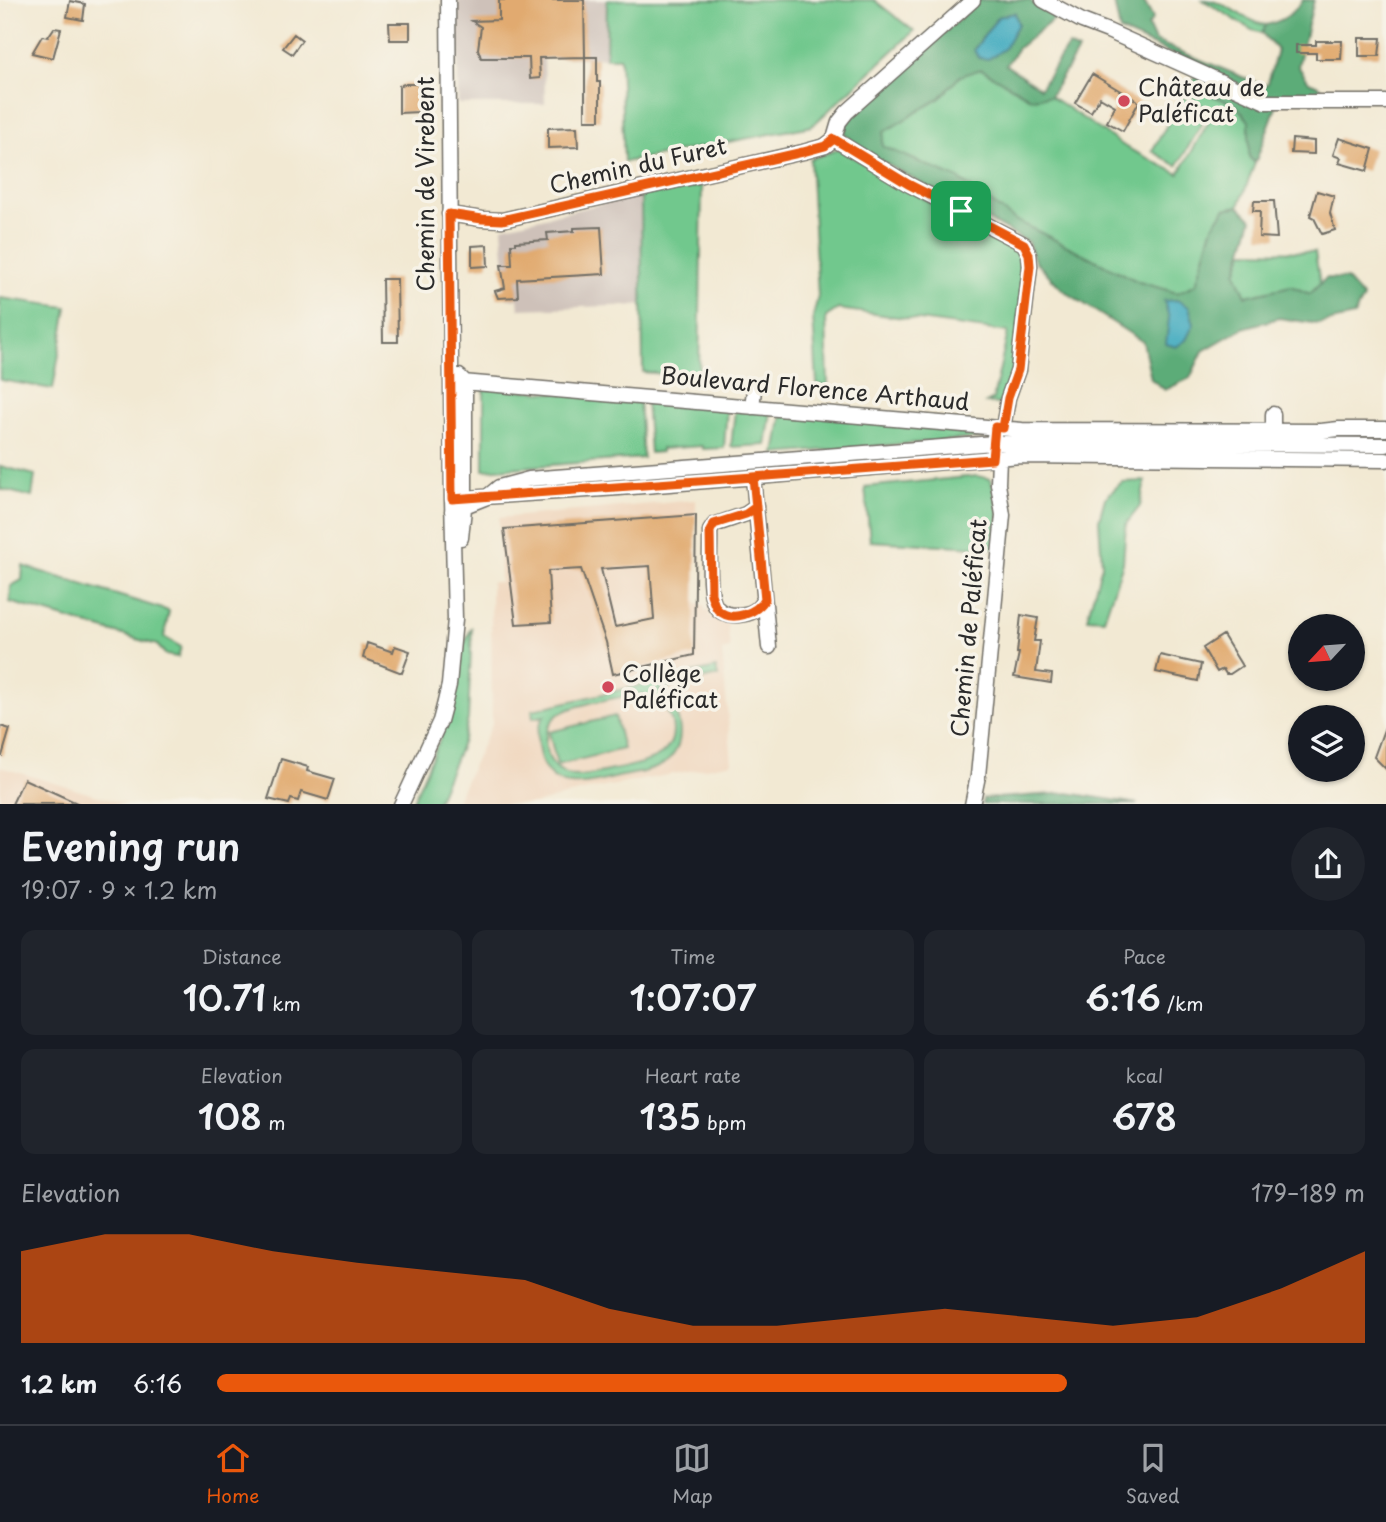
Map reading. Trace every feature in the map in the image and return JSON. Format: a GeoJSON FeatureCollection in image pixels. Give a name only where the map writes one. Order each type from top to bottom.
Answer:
{"type":"FeatureCollection","features":[{"type":"Feature","properties":{"kind":"street","name":"Chemin de Virebent"},"geometry":{"type":"LineString","coordinates":[[401,804],[440,721],[453,649],[456,602],[458,504],[449,214],[448,0]]}},
{"type":"Feature","properties":{"kind":"street"},"geometry":{"type":"LineString","coordinates":[[834,139],[839,122],[847,112],[973,0]]}},
{"type":"Feature","properties":{"kind":"street"},"geometry":{"type":"LineString","coordinates":[[1043,0],[1082,21],[1266,102],[1386,102]]}},
{"type":"Feature","properties":{"kind":"street","name":"Chemin du Furet"},"geometry":{"type":"LineString","coordinates":[[449,214],[502,220],[803,152],[825,146],[834,139]]}},
{"type":"Feature","properties":{"kind":"street","name":"Chemin de Paléficat"},"geometry":{"type":"LineString","coordinates":[[834,139],[908,184],[1024,244],[1029,254],[1030,266],[1018,370],[1008,398],[1001,443],[998,484],[1003,515],[978,776],[972,803]]}},
{"type":"Feature","properties":{"kind":"street","name":"Boulevard Florence Arthaud"},"geometry":{"type":"LineString","coordinates":[[456,377],[752,407],[1001,443],[1386,460]]}},
{"type":"Feature","properties":{"kind":"street"},"geometry":{"type":"LineString","coordinates":[[752,407],[754,390]]}},
{"type":"Feature","properties":{"kind":"street"},"geometry":{"type":"LineString","coordinates":[[1273,414],[1273,431]]}},
{"type":"Feature","properties":{"kind":"street","name":"Boulevard Florence Arthaud"},"geometry":{"type":"LineString","coordinates":[[487,497],[499,487],[535,478],[1001,443],[1273,431],[1386,429]]}},
{"type":"Feature","properties":{"kind":"street","name":"Boulevard Florence Arthaud"},"geometry":{"type":"LineString","coordinates":[[458,504],[487,497],[753,477],[1001,443],[1386,445]]}},
{"type":"Feature","properties":{"kind":"street"},"geometry":{"type":"LineString","coordinates":[[753,477],[769,647]]}},
{"type":"Feature","properties":{"kind":"street"},"geometry":{"type":"LineString","coordinates":[[756,507],[746,514],[714,524],[710,531],[711,594],[718,610],[725,614],[754,612],[765,599]]}},
{"type":"Feature","properties":{"kind":"shaded area"},"geometry":{"type":"Polygon","coordinates":[[[458,0],[607,0],[606,58],[544,58],[545,104],[458,104],[458,0]]]}},
{"type":"Feature","properties":{"kind":"shaded area"},"geometry":{"type":"Polygon","coordinates":[[[641,195],[643,305],[519,309],[518,299],[507,299],[502,227],[641,195]]]}},
{"type":"Feature","properties":{"kind":"shaded area","name":"Collège Paléficat"},"geometry":{"type":"Polygon","coordinates":[[[696,500],[696,604],[704,605],[709,616],[727,621],[730,649],[722,651],[732,763],[582,791],[535,804],[458,804],[457,799],[492,724],[491,582],[500,582],[499,518],[696,500]]]}},
{"type":"Feature","properties":{"kind":"shaded area"},"geometry":{"type":"Polygon","coordinates":[[[0,767],[125,804],[0,804],[0,767]]]}},
{"type":"Feature","properties":{"kind":"green space"},"geometry":{"type":"Polygon","coordinates":[[[607,0],[874,0],[914,31],[812,126],[624,162],[620,58],[606,58],[607,0]]]}},
{"type":"Feature","properties":{"kind":"green space"},"geometry":{"type":"Polygon","coordinates":[[[980,0],[1029,0],[1055,18],[1018,48],[1006,65],[1040,88],[1068,46],[1078,51],[1050,96],[1031,98],[981,69],[960,76],[940,98],[884,132],[882,146],[959,179],[1015,220],[1139,282],[1177,293],[1196,284],[1213,226],[1225,209],[1239,206],[1252,219],[1236,273],[1246,296],[1291,286],[1310,294],[1326,278],[1346,279],[1363,298],[1354,316],[1319,324],[1279,318],[1243,328],[1203,351],[1190,378],[1165,390],[1151,379],[1143,342],[1063,290],[1035,261],[1028,242],[861,150],[844,133],[847,120],[980,0]],[[1015,13],[998,17],[974,49],[1018,24],[1015,13]]]}},
{"type":"Feature","properties":{"kind":"green space"},"geometry":{"type":"Polygon","coordinates":[[[1104,0],[1143,0],[1153,18],[1148,26],[1155,41],[1264,86],[1268,83],[1277,50],[1262,33],[1266,25],[1287,16],[1303,0],[1314,0],[1298,66],[1309,82],[1321,87],[1322,98],[1278,99],[1120,31],[1114,2],[1104,0]]]}},
{"type":"Feature","properties":{"kind":"green space"},"geometry":{"type":"Polygon","coordinates":[[[1203,0],[1219,3],[1266,25],[1262,33],[1252,30],[1203,0]]]}},
{"type":"Feature","properties":{"kind":"green space"},"geometry":{"type":"Polygon","coordinates":[[[981,69],[1030,98],[1050,96],[1127,148],[1179,174],[1213,114],[1189,95],[1191,87],[1236,105],[1249,121],[1249,157],[1255,163],[1239,206],[1225,209],[1213,226],[1196,284],[1177,293],[1139,282],[1015,220],[959,179],[882,146],[884,132],[940,98],[960,75],[981,69]]]}},
{"type":"Feature","properties":{"kind":"green space"},"geometry":{"type":"Polygon","coordinates":[[[1195,74],[1276,107],[1255,163],[1249,157],[1249,121],[1236,105],[1191,87],[1195,74]]]}},
{"type":"Feature","properties":{"kind":"green space"},"geometry":{"type":"Polygon","coordinates":[[[1183,97],[1209,112],[1177,166],[1152,151],[1183,97]]]}},
{"type":"Feature","properties":{"kind":"green space"},"geometry":{"type":"Polygon","coordinates":[[[839,149],[950,214],[1011,244],[1026,260],[1012,380],[999,404],[986,403],[993,399],[1008,332],[838,309],[826,317],[828,386],[817,384],[813,317],[818,296],[810,159],[839,149]]]}},
{"type":"Feature","properties":{"kind":"green space"},"geometry":{"type":"Polygon","coordinates":[[[702,186],[699,377],[643,372],[641,195],[702,186]]]}},
{"type":"Feature","properties":{"kind":"green space"},"geometry":{"type":"Polygon","coordinates":[[[1244,251],[1315,252],[1320,284],[1310,294],[1291,286],[1246,296],[1236,273],[1244,251]]]}},
{"type":"Feature","properties":{"kind":"green space"},"geometry":{"type":"Polygon","coordinates":[[[0,298],[67,307],[53,389],[0,380],[0,298]]]}},
{"type":"Feature","properties":{"kind":"green space"},"geometry":{"type":"Polygon","coordinates":[[[484,387],[639,400],[643,458],[484,470],[484,387]]]}},
{"type":"Feature","properties":{"kind":"green space"},"geometry":{"type":"Polygon","coordinates":[[[646,401],[727,408],[724,448],[703,449],[702,446],[661,449],[661,452],[650,453],[646,401]]]}},
{"type":"Feature","properties":{"kind":"green space"},"geometry":{"type":"Polygon","coordinates":[[[735,409],[771,412],[766,445],[731,447],[735,409]]]}},
{"type":"Feature","properties":{"kind":"green space"},"geometry":{"type":"Polygon","coordinates":[[[782,413],[980,431],[979,438],[775,454],[782,413]]]}},
{"type":"Feature","properties":{"kind":"green space"},"geometry":{"type":"Polygon","coordinates":[[[0,466],[35,475],[32,497],[0,489],[0,466]]]}},
{"type":"Feature","properties":{"kind":"green space"},"geometry":{"type":"Polygon","coordinates":[[[977,476],[991,479],[999,513],[995,548],[870,541],[865,487],[977,476]]]}},
{"type":"Feature","properties":{"kind":"green space"},"geometry":{"type":"Polygon","coordinates":[[[1145,481],[1140,506],[1126,524],[1123,563],[1104,619],[1087,618],[1102,565],[1099,520],[1105,498],[1122,482],[1145,481]]]}},
{"type":"Feature","properties":{"kind":"green space"},"geometry":{"type":"Polygon","coordinates":[[[23,566],[169,611],[164,637],[181,647],[178,657],[166,655],[157,645],[10,602],[11,586],[22,580],[23,566]]]}},
{"type":"Feature","properties":{"kind":"green space"},"geometry":{"type":"Polygon","coordinates":[[[472,627],[468,719],[462,743],[436,804],[411,804],[447,723],[460,653],[472,627]]]}},
{"type":"Feature","properties":{"kind":"green space"},"geometry":{"type":"Polygon","coordinates":[[[716,668],[718,676],[659,690],[673,707],[680,729],[676,750],[670,759],[650,770],[593,783],[570,784],[551,776],[544,766],[537,742],[538,729],[544,716],[533,718],[532,710],[716,668]],[[637,694],[596,702],[559,714],[546,735],[550,760],[563,772],[578,776],[632,766],[659,756],[671,742],[672,723],[663,706],[647,695],[637,694]]]}},
{"type":"Feature","properties":{"kind":"green space"},"geometry":{"type":"Polygon","coordinates":[[[615,716],[623,749],[557,765],[549,732],[615,716]]]}},
{"type":"Feature","properties":{"kind":"green space"},"geometry":{"type":"Polygon","coordinates":[[[1068,793],[1138,804],[982,804],[983,799],[1068,793]]]}},
{"type":"Feature","properties":{"kind":"water"},"geometry":{"type":"Polygon","coordinates":[[[1015,13],[1018,24],[1004,49],[988,59],[979,58],[974,50],[998,17],[1015,13]]]}},
{"type":"Feature","properties":{"kind":"water"},"geometry":{"type":"Polygon","coordinates":[[[1177,300],[1189,307],[1194,324],[1186,340],[1176,347],[1166,344],[1169,318],[1164,301],[1177,300]]]}},
{"type":"Feature","properties":{"kind":"building"},"geometry":{"type":"Polygon","coordinates":[[[499,0],[584,0],[585,57],[539,58],[540,78],[530,79],[529,58],[481,58],[478,49],[481,27],[472,21],[499,20],[499,0]]]}},
{"type":"Feature","properties":{"kind":"building"},"geometry":{"type":"Polygon","coordinates":[[[70,1],[85,4],[83,20],[67,17],[70,1]]]}},
{"type":"Feature","properties":{"kind":"building"},"geometry":{"type":"Polygon","coordinates":[[[389,23],[410,23],[410,40],[390,40],[389,23]]]}},
{"type":"Feature","properties":{"kind":"building"},"geometry":{"type":"Polygon","coordinates":[[[54,28],[61,29],[53,58],[32,53],[42,36],[48,37],[54,28]]]}},
{"type":"Feature","properties":{"kind":"building"},"geometry":{"type":"Polygon","coordinates":[[[294,34],[302,40],[292,54],[283,48],[294,34]]]}},
{"type":"Feature","properties":{"kind":"building"},"geometry":{"type":"Polygon","coordinates":[[[1359,38],[1381,38],[1379,56],[1359,56],[1359,38]]]}},
{"type":"Feature","properties":{"kind":"building"},"geometry":{"type":"Polygon","coordinates":[[[1316,41],[1342,41],[1341,59],[1316,59],[1316,53],[1296,53],[1296,45],[1316,45],[1316,41]]]}},
{"type":"Feature","properties":{"kind":"building"},"geometry":{"type":"Polygon","coordinates":[[[585,57],[597,57],[600,120],[585,120],[585,57]]]}},
{"type":"Feature","properties":{"kind":"building","name":"Château de Paléficat"},"geometry":{"type":"Polygon","coordinates":[[[1092,74],[1139,102],[1123,131],[1107,122],[1115,106],[1100,97],[1091,112],[1075,103],[1092,74]]]}},
{"type":"Feature","properties":{"kind":"building"},"geometry":{"type":"Polygon","coordinates":[[[418,84],[419,112],[399,113],[399,86],[418,84]]]}},
{"type":"Feature","properties":{"kind":"building"},"geometry":{"type":"Polygon","coordinates":[[[577,127],[578,147],[548,148],[548,128],[577,127]]]}},
{"type":"Feature","properties":{"kind":"building"},"geometry":{"type":"Polygon","coordinates":[[[1339,138],[1373,149],[1367,171],[1339,163],[1341,158],[1333,155],[1339,138]]]}},
{"type":"Feature","properties":{"kind":"building"},"geometry":{"type":"Polygon","coordinates":[[[1292,139],[1314,141],[1314,154],[1291,153],[1292,139]]]}},
{"type":"Feature","properties":{"kind":"building"},"geometry":{"type":"Polygon","coordinates":[[[1317,191],[1334,196],[1330,213],[1335,230],[1322,234],[1314,218],[1310,216],[1317,191]]]}},
{"type":"Feature","properties":{"kind":"building"},"geometry":{"type":"Polygon","coordinates":[[[1254,201],[1274,201],[1277,238],[1259,237],[1260,211],[1253,211],[1254,201]]]}},
{"type":"Feature","properties":{"kind":"building"},"geometry":{"type":"Polygon","coordinates":[[[601,227],[604,274],[517,279],[518,297],[498,298],[495,291],[505,288],[501,265],[512,265],[511,244],[548,240],[547,233],[601,227]]]}},
{"type":"Feature","properties":{"kind":"building"},"geometry":{"type":"Polygon","coordinates":[[[487,245],[488,266],[472,267],[472,246],[487,245]]]}},
{"type":"Feature","properties":{"kind":"building"},"geometry":{"type":"Polygon","coordinates":[[[382,279],[397,279],[398,342],[383,342],[382,279]]]}},
{"type":"Feature","properties":{"kind":"building"},"geometry":{"type":"Polygon","coordinates":[[[696,515],[694,655],[613,674],[606,642],[581,569],[548,571],[551,622],[516,624],[504,529],[696,515]],[[650,566],[601,569],[615,627],[654,619],[650,566]]]}},
{"type":"Feature","properties":{"kind":"building"},"geometry":{"type":"Polygon","coordinates":[[[1021,615],[1038,618],[1034,641],[1040,641],[1036,672],[1052,674],[1051,683],[1014,677],[1019,653],[1021,615]]]}},
{"type":"Feature","properties":{"kind":"building"},"geometry":{"type":"Polygon","coordinates":[[[1223,635],[1242,666],[1230,674],[1226,674],[1223,669],[1217,672],[1203,648],[1223,635]]]}},
{"type":"Feature","properties":{"kind":"building"},"geometry":{"type":"Polygon","coordinates":[[[367,643],[393,652],[395,646],[410,651],[402,673],[363,658],[367,643]]]}},
{"type":"Feature","properties":{"kind":"building"},"geometry":{"type":"Polygon","coordinates":[[[1160,655],[1201,664],[1198,681],[1156,672],[1160,655]]]}},
{"type":"Feature","properties":{"kind":"building"},"geometry":{"type":"Polygon","coordinates":[[[0,726],[10,729],[2,756],[0,756],[0,726]]]}},
{"type":"Feature","properties":{"kind":"building"},"geometry":{"type":"Polygon","coordinates":[[[1386,727],[1386,769],[1374,757],[1386,727]]]}},
{"type":"Feature","properties":{"kind":"building"},"geometry":{"type":"Polygon","coordinates":[[[281,759],[308,767],[307,771],[335,779],[328,800],[301,792],[298,801],[291,799],[289,804],[268,799],[281,759]]]}},
{"type":"Feature","properties":{"kind":"building"},"geometry":{"type":"Polygon","coordinates":[[[24,779],[79,804],[12,804],[24,779]]]}},
{"type":"Feature","properties":{"kind":"place","name":"Château de Paléficat"},"geometry":{"type":"Point","coordinates":[1124,101]}},
{"type":"Feature","properties":{"kind":"place","name":"Collège Paléficat"},"geometry":{"type":"Point","coordinates":[608,687]}},
{"type":"Feature","properties":{"kind":"route"},"geometry":{"type":"LineString","coordinates":[[961,211],[908,184],[834,139],[825,146],[803,152],[502,220],[449,214],[452,499],[753,477],[755,490],[765,599],[754,612],[725,614],[718,610],[713,602],[710,531],[714,524],[746,514],[756,507],[753,477],[992,459],[995,427],[1003,428],[1008,398],[1018,370],[1030,266],[1029,254],[1024,244],[961,211]]}}]}
